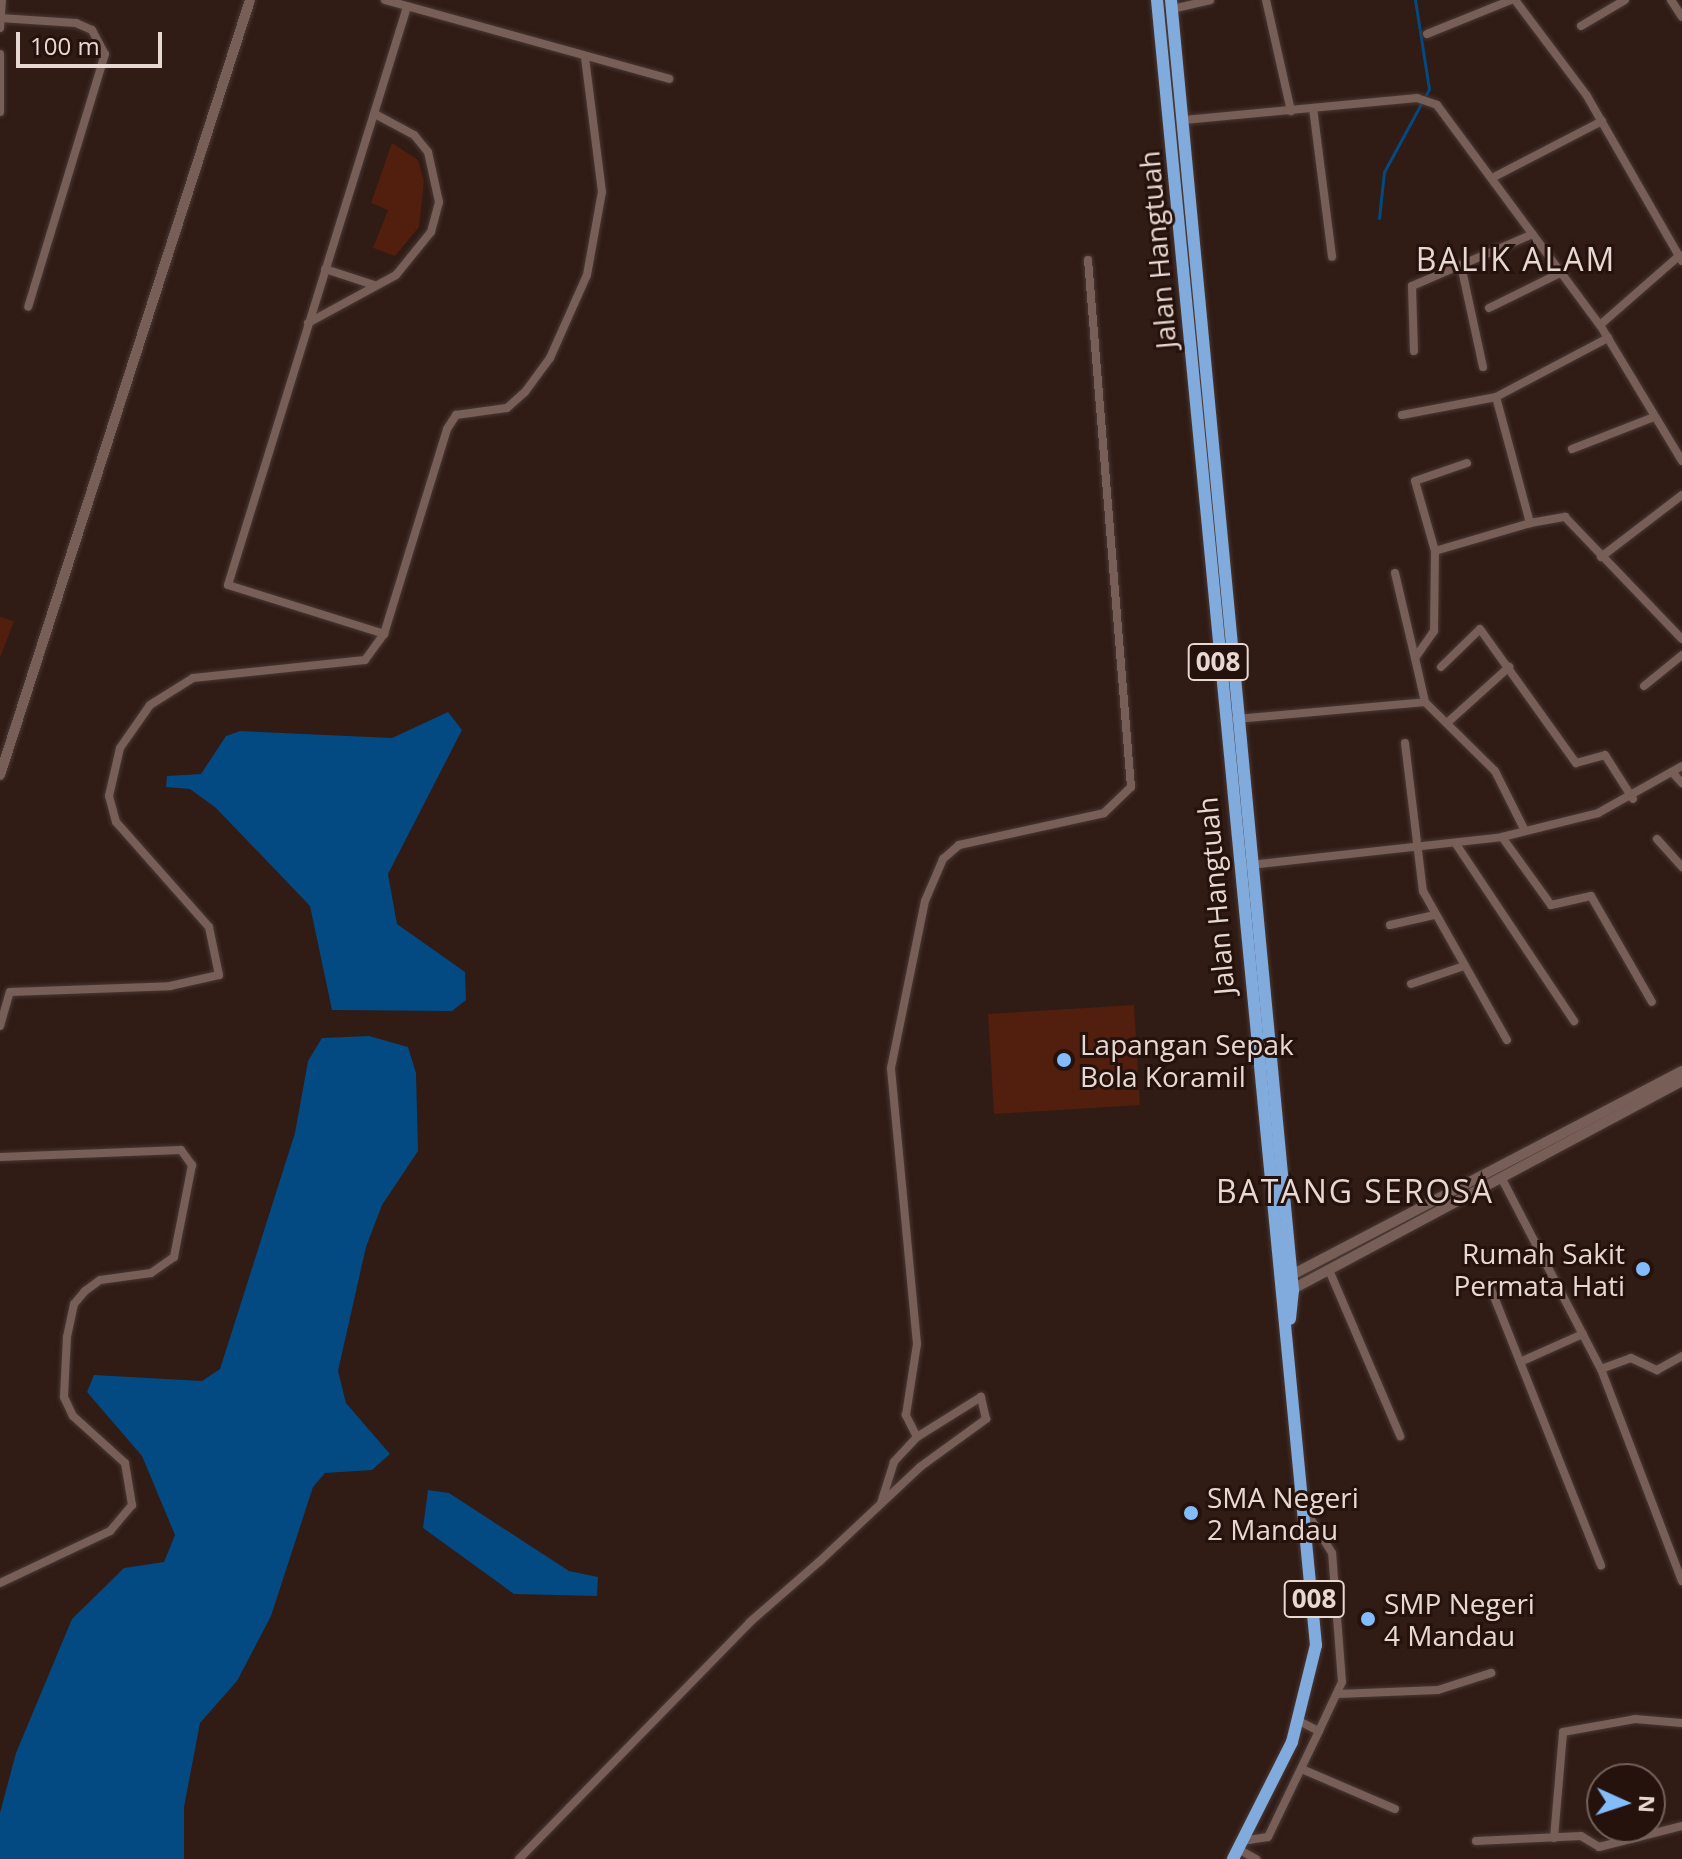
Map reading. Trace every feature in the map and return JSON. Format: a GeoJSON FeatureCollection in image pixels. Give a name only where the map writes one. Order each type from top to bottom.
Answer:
{"type":"FeatureCollection","features":[{"type":"Feature","properties":{"kind":"highway","name":"Jalan Hangtuah"},"geometry":{"type":"LineString","coordinates":[[1157,0],[1247,989],[1278,1288],[1289,1323]]}},
{"type":"Feature","properties":{"kind":"highway","name":"Jalan Hangtuah"},"geometry":{"type":"LineString","coordinates":[[1171,4],[1184,120],[1249,865],[1292,1275],[1289,1323]]}},
{"type":"Feature","properties":{"kind":"highway"},"geometry":{"type":"LineString","coordinates":[[1178,212],[1192,210]]}},
{"type":"Feature","properties":{"kind":"highway"},"geometry":{"type":"LineString","coordinates":[[1247,989],[1263,985]]}},
{"type":"Feature","properties":{"kind":"highway","name":"008"},"geometry":{"type":"LineString","coordinates":[[1238,1850],[1299,1721],[1316,1645],[1309,1516],[1289,1323]]}},
{"type":"Feature","properties":{"kind":"street"},"geometry":{"type":"LineString","coordinates":[[2,0],[1,21],[76,23],[92,30],[105,54],[28,307]]}},
{"type":"Feature","properties":{"kind":"street"},"geometry":{"type":"LineString","coordinates":[[0,775],[250,0]]}},
{"type":"Feature","properties":{"kind":"street"},"geometry":{"type":"LineString","coordinates":[[385,0],[669,79]]}},
{"type":"Feature","properties":{"kind":"street"},"geometry":{"type":"LineString","coordinates":[[1171,4],[1210,0]]}},
{"type":"Feature","properties":{"kind":"street"},"geometry":{"type":"LineString","coordinates":[[1266,0],[1291,111]]}},
{"type":"Feature","properties":{"kind":"street"},"geometry":{"type":"LineString","coordinates":[[1427,34],[1513,0],[1602,121],[1681,256],[1600,325]]}},
{"type":"Feature","properties":{"kind":"street"},"geometry":{"type":"LineString","coordinates":[[1581,26],[1625,0]]}},
{"type":"Feature","properties":{"kind":"street"},"geometry":{"type":"LineString","coordinates":[[1671,0],[1682,17]]}},
{"type":"Feature","properties":{"kind":"street"},"geometry":{"type":"LineString","coordinates":[[384,634],[228,585],[407,7]]}},
{"type":"Feature","properties":{"kind":"street"},"geometry":{"type":"LineString","coordinates":[[0,54],[0,112]]}},
{"type":"Feature","properties":{"kind":"street"},"geometry":{"type":"LineString","coordinates":[[0,1026],[10,992],[183,985],[219,975],[209,927],[116,822],[109,796],[120,748],[150,705],[193,678],[365,660],[384,634],[447,429],[456,415],[507,408],[525,392],[550,358],[587,275],[602,192],[585,58]]}},
{"type":"Feature","properties":{"kind":"street"},"geometry":{"type":"LineString","coordinates":[[1184,120],[1429,99],[1492,178],[1600,325],[1682,461]]}},
{"type":"Feature","properties":{"kind":"street"},"geometry":{"type":"LineString","coordinates":[[1313,108],[1332,257]]}},
{"type":"Feature","properties":{"kind":"street"},"geometry":{"type":"LineString","coordinates":[[308,323],[417,258],[439,202],[428,152],[414,135],[375,114]]}},
{"type":"Feature","properties":{"kind":"street"},"geometry":{"type":"LineString","coordinates":[[1492,178],[1602,121]]}},
{"type":"Feature","properties":{"kind":"street"},"geometry":{"type":"LineString","coordinates":[[1414,351],[1412,286],[1533,234]]}},
{"type":"Feature","properties":{"kind":"street"},"geometry":{"type":"LineString","coordinates":[[917,1437],[906,1415],[917,1328],[891,1068],[925,901],[943,859],[959,845],[1104,813],[1131,787],[1122,604],[1088,260]]}},
{"type":"Feature","properties":{"kind":"street"},"geometry":{"type":"LineString","coordinates":[[1461,265],[1483,367]]}},
{"type":"Feature","properties":{"kind":"street"},"geometry":{"type":"LineString","coordinates":[[325,269],[374,286]]}},
{"type":"Feature","properties":{"kind":"street"},"geometry":{"type":"LineString","coordinates":[[1489,308],[1560,273]]}},
{"type":"Feature","properties":{"kind":"street"},"geometry":{"type":"LineString","coordinates":[[1402,415],[1496,397],[1608,338]]}},
{"type":"Feature","properties":{"kind":"street"},"geometry":{"type":"LineString","coordinates":[[1496,397],[1530,523]]}},
{"type":"Feature","properties":{"kind":"street"},"geometry":{"type":"LineString","coordinates":[[1572,449],[1654,417]]}},
{"type":"Feature","properties":{"kind":"street"},"geometry":{"type":"LineString","coordinates":[[1415,658],[1434,631],[1435,551],[1415,481],[1467,463]]}},
{"type":"Feature","properties":{"kind":"street"},"geometry":{"type":"LineString","coordinates":[[1601,557],[1682,495]]}},
{"type":"Feature","properties":{"kind":"street"},"geometry":{"type":"LineString","coordinates":[[1435,551],[1562,515],[1682,639]]}},
{"type":"Feature","properties":{"kind":"street"},"geometry":{"type":"LineString","coordinates":[[1395,573],[1425,702],[1495,771],[1525,831]]}},
{"type":"Feature","properties":{"kind":"street"},"geometry":{"type":"LineString","coordinates":[[1441,667],[1478,629],[1509,667],[1576,763],[1605,755],[1633,799]]}},
{"type":"Feature","properties":{"kind":"street"},"geometry":{"type":"LineString","coordinates":[[1644,686],[1682,655]]}},
{"type":"Feature","properties":{"kind":"street"},"geometry":{"type":"LineString","coordinates":[[1447,723],[1509,667]]}},
{"type":"Feature","properties":{"kind":"street"},"geometry":{"type":"LineString","coordinates":[[1236,719],[1425,702]]}},
{"type":"Feature","properties":{"kind":"street"},"geometry":{"type":"LineString","coordinates":[[1405,743],[1415,850],[1434,915],[1461,967],[1507,1040]]}},
{"type":"Feature","properties":{"kind":"street"},"geometry":{"type":"LineString","coordinates":[[1249,865],[1415,850],[1502,837],[1633,799],[1682,766]]}},
{"type":"Feature","properties":{"kind":"street"},"geometry":{"type":"LineString","coordinates":[[1672,772],[1682,783]]}},
{"type":"Feature","properties":{"kind":"street"},"geometry":{"type":"LineString","coordinates":[[1502,837],[1551,905],[1591,896],[1652,1002]]}},
{"type":"Feature","properties":{"kind":"street"},"geometry":{"type":"LineString","coordinates":[[1657,839],[1682,867]]}},
{"type":"Feature","properties":{"kind":"street"},"geometry":{"type":"LineString","coordinates":[[1456,844],[1471,877],[1574,1021]]}},
{"type":"Feature","properties":{"kind":"street"},"geometry":{"type":"LineString","coordinates":[[1390,925],[1434,915]]}},
{"type":"Feature","properties":{"kind":"street"},"geometry":{"type":"LineString","coordinates":[[1411,984],[1461,967]]}},
{"type":"Feature","properties":{"kind":"street"},"geometry":{"type":"LineString","coordinates":[[1278,1288],[1292,1275],[1682,1071]]}},
{"type":"Feature","properties":{"kind":"street"},"geometry":{"type":"LineString","coordinates":[[1278,1288],[1293,1290],[1503,1181],[1682,1081]]}},
{"type":"Feature","properties":{"kind":"street"},"geometry":{"type":"LineString","coordinates":[[0,1157],[181,1150],[192,1165],[174,1257],[151,1273],[100,1280],[85,1291],[74,1304],[67,1337],[64,1397],[73,1416],[125,1463],[132,1505],[110,1531],[0,1583]]}},
{"type":"Feature","properties":{"kind":"street"},"geometry":{"type":"LineString","coordinates":[[1503,1181],[1601,1369],[1682,1581]]}},
{"type":"Feature","properties":{"kind":"street"},"geometry":{"type":"LineString","coordinates":[[1452,1192],[1459,1202]]}},
{"type":"Feature","properties":{"kind":"street"},"geometry":{"type":"LineString","coordinates":[[1329,1270],[1400,1436]]}},
{"type":"Feature","properties":{"kind":"street"},"geometry":{"type":"LineString","coordinates":[[1489,1284],[1601,1566]]}},
{"type":"Feature","properties":{"kind":"street"},"geometry":{"type":"LineString","coordinates":[[1520,1362],[1583,1334]]}},
{"type":"Feature","properties":{"kind":"street"},"geometry":{"type":"LineString","coordinates":[[1601,1369],[1631,1358],[1654,1370],[1682,1356]]}},
{"type":"Feature","properties":{"kind":"street"},"geometry":{"type":"LineString","coordinates":[[519,1859],[684,1685],[881,1503],[986,1419],[987,1402],[970,1397],[917,1437],[894,1462],[881,1503]]}},
{"type":"Feature","properties":{"kind":"street"},"geometry":{"type":"LineString","coordinates":[[1238,1850],[1268,1837],[1304,1770],[1338,1694],[1342,1652],[1332,1553],[1309,1516]]}},
{"type":"Feature","properties":{"kind":"street"},"geometry":{"type":"LineString","coordinates":[[1338,1694],[1438,1690],[1491,1673]]}},
{"type":"Feature","properties":{"kind":"street"},"geometry":{"type":"LineString","coordinates":[[1554,1838],[1563,1732],[1635,1719],[1682,1723]]}},
{"type":"Feature","properties":{"kind":"street"},"geometry":{"type":"LineString","coordinates":[[1299,1721],[1319,1731]]}},
{"type":"Feature","properties":{"kind":"street"},"geometry":{"type":"LineString","coordinates":[[1304,1770],[1395,1809]]}},
{"type":"Feature","properties":{"kind":"street"},"geometry":{"type":"LineString","coordinates":[[1476,1841],[1585,1836],[1599,1847],[1682,1826]]}},
{"type":"Feature","properties":{"kind":"street"},"geometry":{"type":"LineString","coordinates":[[1238,1850],[1256,1859]]}},
{"type":"Feature","properties":{"kind":"shaded area"},"geometry":{"type":"Polygon","coordinates":[[[392,143],[418,160],[424,181],[419,227],[395,256],[373,248],[388,210],[371,203],[392,143]]]}},
{"type":"Feature","properties":{"kind":"shaded area"},"geometry":{"type":"Polygon","coordinates":[[[0,617],[14,621],[0,658],[0,617]]]}},
{"type":"Feature","properties":{"kind":"shaded area","name":"Lapangan Sepak Bola Koramil"},"geometry":{"type":"Polygon","coordinates":[[[1134,1005],[1140,1105],[994,1114],[988,1014],[1134,1005]]]}},
{"type":"Feature","properties":{"kind":"water"},"geometry":{"type":"Polygon","coordinates":[[[448,712],[462,730],[388,874],[397,924],[465,972],[466,1000],[452,1011],[332,1010],[310,906],[216,808],[190,789],[166,787],[167,776],[201,774],[226,736],[240,731],[392,738],[448,712]]]}},
{"type":"Feature","properties":{"kind":"water"},"geometry":{"type":"Polygon","coordinates":[[[369,1036],[408,1047],[416,1073],[418,1151],[382,1205],[366,1247],[338,1371],[346,1403],[390,1454],[372,1470],[325,1473],[313,1487],[271,1616],[237,1681],[200,1723],[184,1807],[184,1859],[0,1859],[0,1813],[16,1753],[72,1619],[124,1568],[164,1562],[175,1535],[142,1456],[87,1392],[94,1375],[202,1381],[220,1369],[295,1133],[308,1061],[322,1038],[369,1036]]]}},
{"type":"Feature","properties":{"kind":"water"},"geometry":{"type":"Polygon","coordinates":[[[428,1490],[449,1493],[569,1571],[598,1577],[597,1596],[514,1594],[423,1528],[428,1490]]]}},
{"type":"Feature","properties":{"kind":"waterway"},"geometry":{"type":"LineString","coordinates":[[1379,218],[1384,172],[1429,89],[1415,0]]}},
{"type":"Feature","properties":{"kind":"place","name":"Lapangan Sepak Bola Koramil"},"geometry":{"type":"Point","coordinates":[1064,1060]}},
{"type":"Feature","properties":{"kind":"place","name":"Rumah Sakit Permata Hati"},"geometry":{"type":"Point","coordinates":[1643,1269]}},
{"type":"Feature","properties":{"kind":"place","name":"SMA Negeri 2 Mandau"},"geometry":{"type":"Point","coordinates":[1191,1513]}},
{"type":"Feature","properties":{"kind":"place","name":"SMP Negeri 4 Mandau"},"geometry":{"type":"Point","coordinates":[1368,1619]}},
{"type":"Feature","properties":{"kind":"district","name":"BALIK ALAM"},"geometry":{"type":"Point","coordinates":[1516,259]}},
{"type":"Feature","properties":{"kind":"district","name":"BATANG SEROSA"},"geometry":{"type":"Point","coordinates":[1355,1191]}}]}
